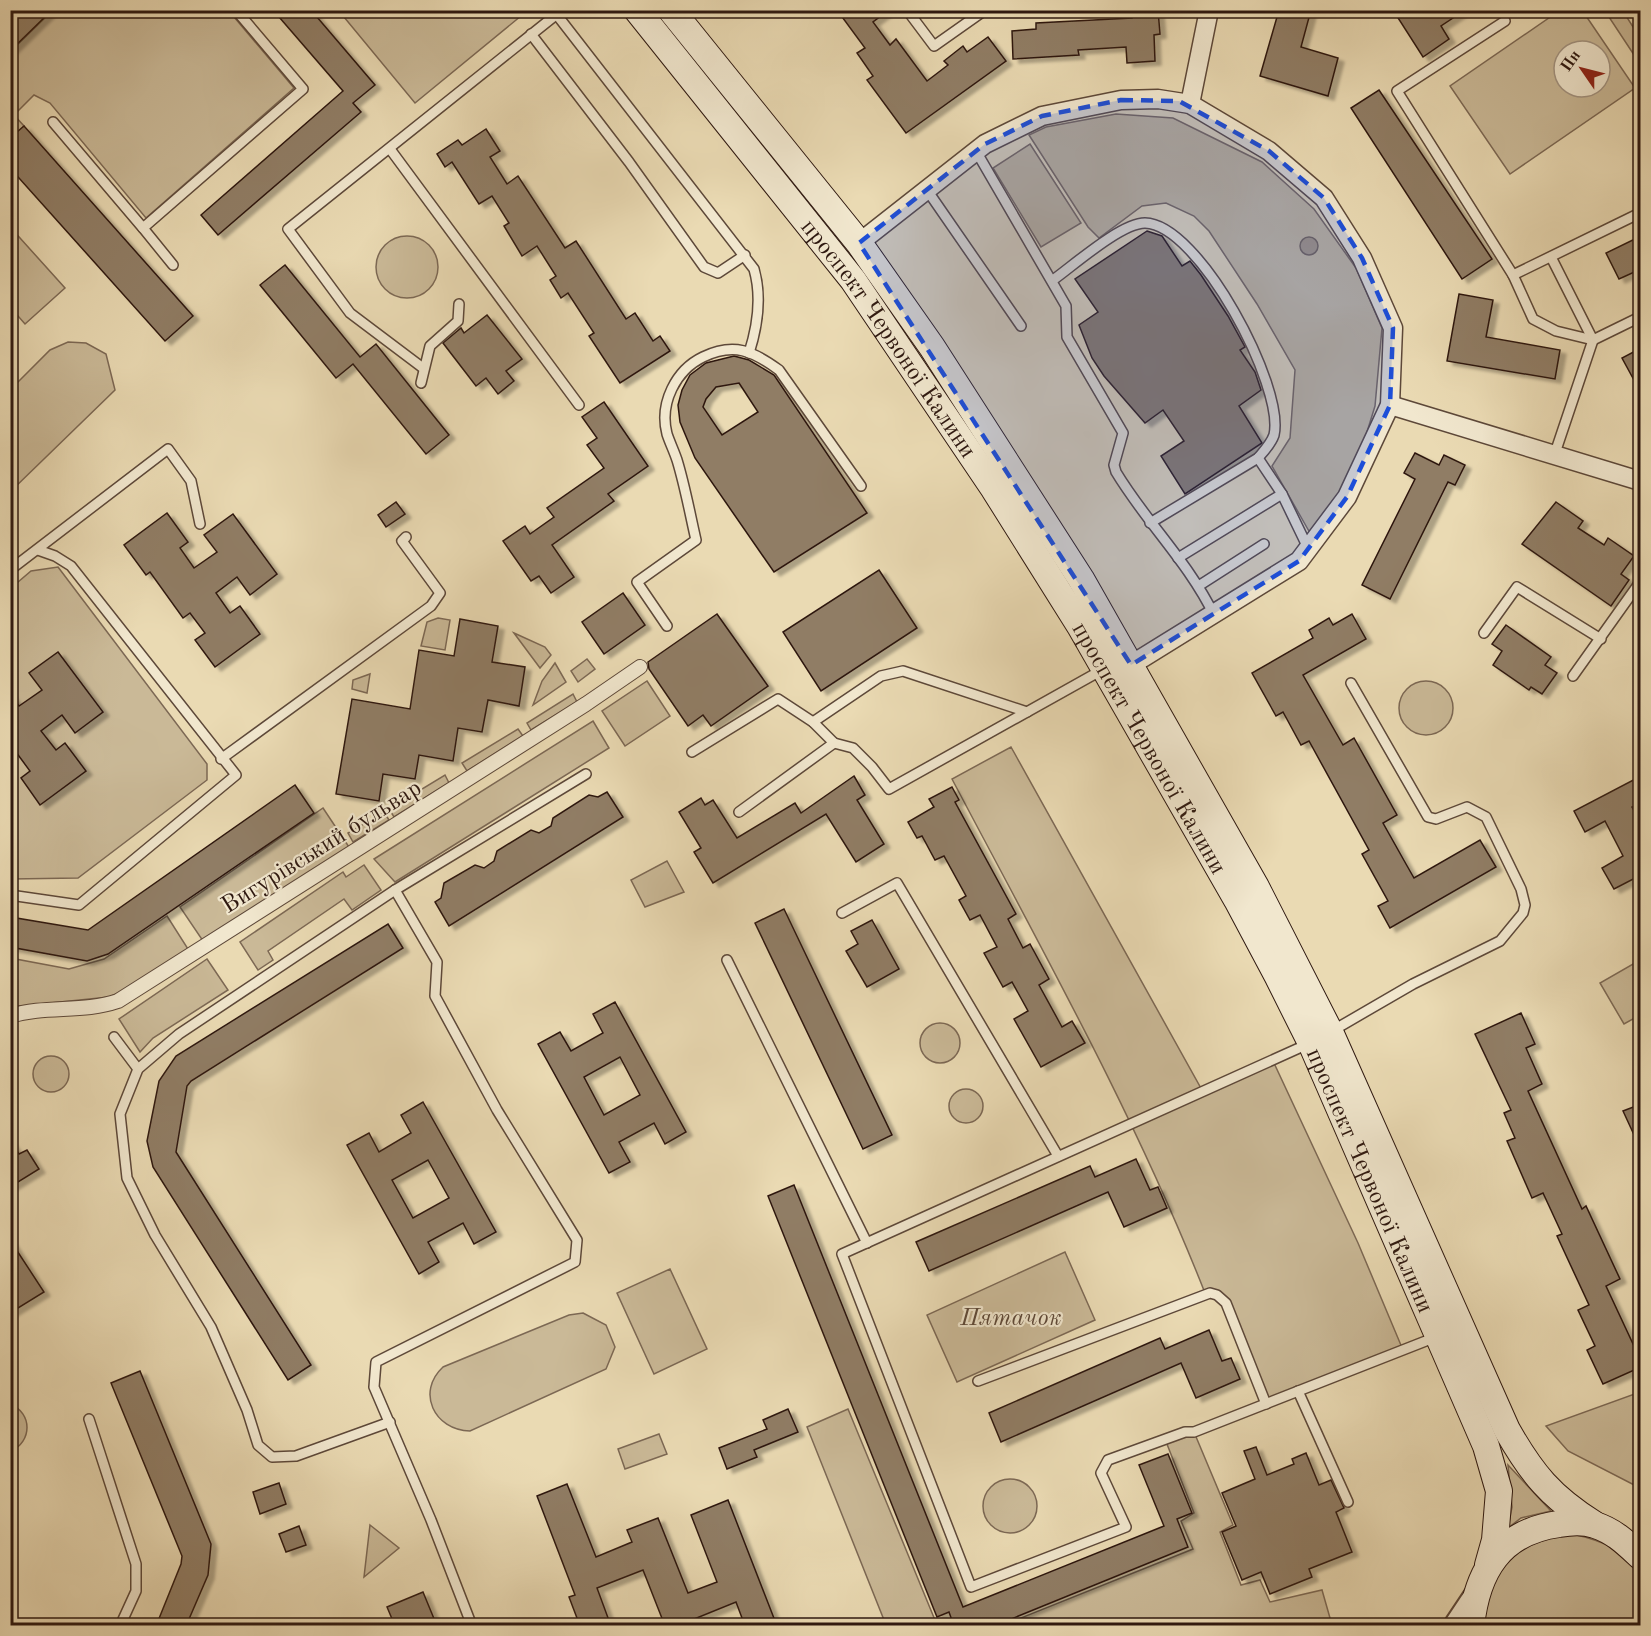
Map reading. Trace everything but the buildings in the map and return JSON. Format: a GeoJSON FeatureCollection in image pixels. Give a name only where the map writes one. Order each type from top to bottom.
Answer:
{"type":"FeatureCollection","features":[{"type":"Feature","properties":{"kind":"main road","name":"проспект Червоної Калини"},"geometry":{"type":"LineString","coordinates":[[637,10],[853,280],[994,489],[1104,669],[1237,900],[1320,1038],[1507,1430],[1528,1467],[1567,1507],[1594,1524],[1629,1539],[1641,1556]]}},
{"type":"Feature","properties":{"kind":"main road","name":"проспект Червоної Калини"},"geometry":{"type":"LineString","coordinates":[[671,10],[859,243],[932,346],[1010,467],[1131,665],[1256,887],[1320,1038],[1438,1337],[1486,1446],[1499,1491],[1495,1540],[1488,1565]]}},
{"type":"Feature","properties":{"kind":"main road"},"geometry":{"type":"LineString","coordinates":[[1471,1626],[1475,1596],[1488,1565],[1511,1542],[1540,1527],[1573,1522],[1594,1524]]}},
{"type":"Feature","properties":{"kind":"street"},"geometry":{"type":"LineString","coordinates":[[1190,104],[1209,10]]}},
{"type":"Feature","properties":{"kind":"street","name":"проспект Червоної Калини"},"geometry":{"type":"LineString","coordinates":[[859,243],[976,151],[1042,116],[1121,100],[1158,99],[1190,104],[1269,151],[1324,198],[1362,258],[1393,328],[1390,405],[1347,497],[1299,561],[1131,665]]}},
{"type":"Feature","properties":{"kind":"street"},"geometry":{"type":"LineString","coordinates":[[1390,405],[1641,481]]}},
{"type":"Feature","properties":{"kind":"street","name":"Вигурівський бульвар"},"geometry":{"type":"LineString","coordinates":[[10,1016],[29,1011],[98,1008],[118,1002],[586,704],[640,667]]}},
{"type":"Feature","properties":{"kind":"street"},"geometry":{"type":"LineString","coordinates":[[1455,1626],[1475,1596]]}},
{"type":"Feature","properties":{"kind":"lane"},"geometry":{"type":"LineString","coordinates":[[143,228],[303,89],[236,10]]}},
{"type":"Feature","properties":{"kind":"lane"},"geometry":{"type":"LineString","coordinates":[[907,10],[934,46],[985,10]]}},
{"type":"Feature","properties":{"kind":"lane"},"geometry":{"type":"LineString","coordinates":[[423,368],[350,313],[288,229],[560,13],[754,269],[758,284],[756,330],[749,353]]}},
{"type":"Feature","properties":{"kind":"lane"},"geometry":{"type":"LineString","coordinates":[[1504,21],[1397,91],[1513,275],[1533,318],[1556,331],[1593,340],[1641,317]]}},
{"type":"Feature","properties":{"kind":"lane"},"geometry":{"type":"LineString","coordinates":[[531,34],[629,162],[704,267],[718,273],[745,255]]}},
{"type":"Feature","properties":{"kind":"lane"},"geometry":{"type":"LineString","coordinates":[[54,122],[173,265]]}},
{"type":"Feature","properties":{"kind":"lane"},"geometry":{"type":"LineString","coordinates":[[390,149],[579,405]]}},
{"type":"Feature","properties":{"kind":"lane"},"geometry":{"type":"LineString","coordinates":[[976,151],[1053,280],[1068,311],[1067,338],[1123,433],[1114,465],[1116,472],[1150,523],[1200,585],[1214,615]]}},
{"type":"Feature","properties":{"kind":"lane"},"geometry":{"type":"LineString","coordinates":[[927,190],[1022,327]]}},
{"type":"Feature","properties":{"kind":"lane"},"geometry":{"type":"LineString","coordinates":[[1513,275],[1641,213]]}},
{"type":"Feature","properties":{"kind":"lane"},"geometry":{"type":"LineString","coordinates":[[1053,280],[1132,225],[1154,224],[1176,237],[1214,280],[1232,305],[1268,388],[1274,416],[1274,436],[1258,458],[1150,523]]}},
{"type":"Feature","properties":{"kind":"lane"},"geometry":{"type":"LineString","coordinates":[[1551,256],[1593,340],[1554,456]]}},
{"type":"Feature","properties":{"kind":"lane"},"geometry":{"type":"LineString","coordinates":[[421,383],[430,346],[458,321],[459,304]]}},
{"type":"Feature","properties":{"kind":"lane"},"geometry":{"type":"LineString","coordinates":[[667,626],[637,582],[696,540],[677,459],[667,432],[665,409],[680,374],[694,361],[723,349],[739,348],[762,358],[779,370],[861,486]]}},
{"type":"Feature","properties":{"kind":"lane"},"geometry":{"type":"LineString","coordinates":[[10,570],[168,449],[191,481],[200,524]]}},
{"type":"Feature","properties":{"kind":"lane"},"geometry":{"type":"LineString","coordinates":[[1258,458],[1282,494],[1309,550]]}},
{"type":"Feature","properties":{"kind":"lane"},"geometry":{"type":"LineString","coordinates":[[1178,558],[1282,494]]}},
{"type":"Feature","properties":{"kind":"lane"},"geometry":{"type":"LineString","coordinates":[[221,759],[431,606],[440,593],[402,541],[406,537]]}},
{"type":"Feature","properties":{"kind":"lane"},"geometry":{"type":"LineString","coordinates":[[1200,585],[1264,544]]}},
{"type":"Feature","properties":{"kind":"lane"},"geometry":{"type":"LineString","coordinates":[[10,895],[79,905],[236,775],[221,759],[71,566],[55,556],[38,550]]}},
{"type":"Feature","properties":{"kind":"lane"},"geometry":{"type":"LineString","coordinates":[[1573,676],[1641,582]]}},
{"type":"Feature","properties":{"kind":"lane"},"geometry":{"type":"LineString","coordinates":[[1484,633],[1517,587],[1601,639]]}},
{"type":"Feature","properties":{"kind":"lane"},"geometry":{"type":"LineString","coordinates":[[692,752],[778,699],[813,722],[834,743],[853,748],[872,767],[888,789],[1104,669]]}},
{"type":"Feature","properties":{"kind":"lane"},"geometry":{"type":"LineString","coordinates":[[813,722],[881,676],[903,671],[1027,712]]}},
{"type":"Feature","properties":{"kind":"lane"},"geometry":{"type":"LineString","coordinates":[[1351,683],[1428,817],[1436,819],[1467,807],[1486,817],[1521,889],[1525,905],[1523,913],[1500,941],[1413,984],[1320,1038],[842,1254],[971,1587],[1126,1527],[1101,1473],[1108,1460],[1185,1432],[1194,1432],[1438,1337]]}},
{"type":"Feature","properties":{"kind":"lane"},"geometry":{"type":"LineString","coordinates":[[739,812],[834,743]]}},
{"type":"Feature","properties":{"kind":"lane"},"geometry":{"type":"LineString","coordinates":[[390,1422],[296,1456],[272,1457],[258,1445],[247,1410],[211,1327],[155,1235],[127,1178],[120,1114],[138,1069],[178,1034],[395,890],[586,774]]}},
{"type":"Feature","properties":{"kind":"lane"},"geometry":{"type":"LineString","coordinates":[[842,913],[897,883],[1058,1156]]}},
{"type":"Feature","properties":{"kind":"lane"},"geometry":{"type":"LineString","coordinates":[[395,890],[437,962],[435,996],[497,1110],[577,1240],[575,1262],[376,1362],[374,1387],[472,1626]]}},
{"type":"Feature","properties":{"kind":"lane"},"geometry":{"type":"LineString","coordinates":[[727,960],[867,1243]]}},
{"type":"Feature","properties":{"kind":"lane"},"geometry":{"type":"LineString","coordinates":[[114,1036],[138,1069]]}},
{"type":"Feature","properties":{"kind":"lane"},"geometry":{"type":"LineString","coordinates":[[978,1381],[1210,1293],[1217,1295],[1226,1304],[1266,1404]]}},
{"type":"Feature","properties":{"kind":"lane"},"geometry":{"type":"LineString","coordinates":[[1299,1391],[1348,1502]]}},
{"type":"Feature","properties":{"kind":"lane"},"geometry":{"type":"LineString","coordinates":[[89,1419],[136,1564],[136,1591],[120,1626]]}},
{"type":"Feature","properties":{"kind":"highlighted area"},"geometry":{"type":"Polygon","coordinates":[[[1121,100],[1179,101],[1269,151],[1324,198],[1362,258],[1393,328],[1390,405],[1347,497],[1299,561],[1131,665],[859,243],[985,144],[1042,116],[1121,100]]]}},
{"type":"Feature","properties":{"kind":"green space"},"geometry":{"type":"Polygon","coordinates":[[[1582,10],[1602,39],[1552,39],[1552,99],[1612,99],[1612,54],[1635,88],[1510,174],[1450,86],[1559,11],[1582,10]]]}},
{"type":"Feature","properties":{"kind":"green space"},"geometry":{"type":"Polygon","coordinates":[[[52,11],[229,11],[294,88],[146,218],[50,103],[34,95],[14,115],[24,126],[11,138],[11,51],[52,11]]]}},
{"type":"Feature","properties":{"kind":"green space"},"geometry":{"type":"Polygon","coordinates":[[[339,11],[527,11],[415,103],[339,11]]]}},
{"type":"Feature","properties":{"kind":"green space"},"geometry":{"type":"Polygon","coordinates":[[[1605,11],[1623,11],[1640,38],[1640,64],[1605,11]]]}},
{"type":"Feature","properties":{"kind":"green space"},"geometry":{"type":"Polygon","coordinates":[[[1116,114],[1173,118],[1262,162],[1314,209],[1356,268],[1382,328],[1375,406],[1363,445],[1341,492],[1310,533],[1272,466],[1290,438],[1295,370],[1257,304],[1209,231],[1194,216],[1166,203],[1142,206],[1099,238],[1088,227],[1029,135],[1046,127],[1116,114]]]}},
{"type":"Feature","properties":{"kind":"green space"},"geometry":{"type":"Polygon","coordinates":[[[1030,144],[1081,223],[1041,247],[993,168],[1030,144]]]}},
{"type":"Feature","properties":{"kind":"green space"},"geometry":{"type":"Polygon","coordinates":[[[11,228],[65,288],[25,324],[11,308],[11,228]]]}},
{"type":"Feature","properties":{"kind":"green space"},"geometry":{"type":"Polygon","coordinates":[[[401,236],[413,236],[429,245],[436,255],[438,267],[436,279],[429,289],[413,298],[401,298],[390,293],[381,284],[376,273],[376,261],[381,250],[390,241],[401,236]]]}},
{"type":"Feature","properties":{"kind":"green space"},"geometry":{"type":"Polygon","coordinates":[[[68,342],[86,343],[106,354],[115,390],[11,491],[11,389],[50,350],[68,342]]]}},
{"type":"Feature","properties":{"kind":"green space"},"geometry":{"type":"Polygon","coordinates":[[[58,567],[207,764],[207,780],[78,878],[11,879],[11,588],[31,571],[58,567]]]}},
{"type":"Feature","properties":{"kind":"green space"},"geometry":{"type":"Polygon","coordinates":[[[438,618],[450,620],[445,650],[421,646],[427,622],[438,618]]]}},
{"type":"Feature","properties":{"kind":"green space"},"geometry":{"type":"Polygon","coordinates":[[[514,633],[545,647],[551,655],[540,668],[514,633]]]}},
{"type":"Feature","properties":{"kind":"green space"},"geometry":{"type":"Polygon","coordinates":[[[587,659],[595,669],[578,682],[571,671],[587,659]]]}},
{"type":"Feature","properties":{"kind":"green space"},"geometry":{"type":"Polygon","coordinates":[[[555,663],[566,682],[533,705],[542,681],[555,663]]]}},
{"type":"Feature","properties":{"kind":"green space"},"geometry":{"type":"Polygon","coordinates":[[[370,674],[367,693],[352,689],[353,680],[370,674]]]}},
{"type":"Feature","properties":{"kind":"green space"},"geometry":{"type":"Polygon","coordinates":[[[647,681],[670,716],[625,746],[602,711],[647,681]]]}},
{"type":"Feature","properties":{"kind":"green space"},"geometry":{"type":"Polygon","coordinates":[[[1421,681],[1431,681],[1441,685],[1449,693],[1453,708],[1449,723],[1441,731],[1431,735],[1421,735],[1411,731],[1403,723],[1399,713],[1399,703],[1403,693],[1411,685],[1421,681]]]}},
{"type":"Feature","properties":{"kind":"green space"},"geometry":{"type":"Polygon","coordinates":[[[573,694],[577,702],[531,730],[527,723],[573,694]]]}},
{"type":"Feature","properties":{"kind":"green space"},"geometry":{"type":"Polygon","coordinates":[[[593,721],[609,748],[395,882],[374,859],[593,721]]]}},
{"type":"Feature","properties":{"kind":"green space"},"geometry":{"type":"Polygon","coordinates":[[[518,729],[523,736],[467,771],[462,763],[518,729]]]}},
{"type":"Feature","properties":{"kind":"green space"},"geometry":{"type":"Polygon","coordinates":[[[1011,747],[1202,1090],[1273,1061],[1358,1243],[1403,1350],[1266,1404],[1226,1303],[1205,1293],[1178,1227],[1118,1097],[952,779],[1011,747]]]}},
{"type":"Feature","properties":{"kind":"green space"},"geometry":{"type":"Polygon","coordinates":[[[445,775],[449,783],[394,817],[389,809],[445,775]]]}},
{"type":"Feature","properties":{"kind":"green space"},"geometry":{"type":"Polygon","coordinates":[[[323,808],[349,847],[203,941],[180,907],[323,808]]]}},
{"type":"Feature","properties":{"kind":"green space"},"geometry":{"type":"Polygon","coordinates":[[[384,812],[389,820],[353,842],[348,833],[384,812]]]}},
{"type":"Feature","properties":{"kind":"green space"},"geometry":{"type":"Polygon","coordinates":[[[667,861],[684,892],[645,907],[631,880],[667,861]]]}},
{"type":"Feature","properties":{"kind":"green space"},"geometry":{"type":"Polygon","coordinates":[[[364,865],[381,890],[352,910],[344,899],[268,951],[273,960],[258,970],[240,942],[343,872],[346,877],[364,865]]]}},
{"type":"Feature","properties":{"kind":"green space"},"geometry":{"type":"Polygon","coordinates":[[[167,916],[188,949],[125,990],[109,997],[11,1007],[10,958],[69,969],[104,959],[167,916]]]}},
{"type":"Feature","properties":{"kind":"green space"},"geometry":{"type":"Polygon","coordinates":[[[207,959],[228,990],[153,1038],[140,1052],[119,1019],[207,959]]]}},
{"type":"Feature","properties":{"kind":"green space"},"geometry":{"type":"Polygon","coordinates":[[[1640,960],[1640,1015],[1624,1024],[1600,983],[1640,960]]]}},
{"type":"Feature","properties":{"kind":"green space"},"geometry":{"type":"Polygon","coordinates":[[[940,1023],[954,1029],[960,1043],[954,1057],[940,1063],[926,1057],[920,1043],[926,1029],[940,1023]]]}},
{"type":"Feature","properties":{"kind":"green space"},"geometry":{"type":"Polygon","coordinates":[[[51,1056],[64,1061],[69,1074],[64,1087],[51,1092],[38,1087],[33,1074],[38,1061],[51,1056]]]}},
{"type":"Feature","properties":{"kind":"green space"},"geometry":{"type":"Polygon","coordinates":[[[966,1089],[978,1094],[983,1106],[978,1118],[966,1123],[954,1118],[949,1106],[954,1094],[966,1089]]]}},
{"type":"Feature","properties":{"kind":"green space","name":"Пятачок"},"geometry":{"type":"Polygon","coordinates":[[[1065,1252],[1095,1320],[957,1382],[927,1315],[1065,1252]]]}},
{"type":"Feature","properties":{"kind":"green space"},"geometry":{"type":"Polygon","coordinates":[[[670,1269],[707,1349],[654,1374],[617,1293],[670,1269]]]}},
{"type":"Feature","properties":{"kind":"green space"},"geometry":{"type":"Polygon","coordinates":[[[583,1313],[606,1325],[615,1347],[606,1369],[470,1431],[457,1429],[439,1417],[430,1398],[435,1377],[443,1367],[569,1315],[583,1313]]]}},
{"type":"Feature","properties":{"kind":"green space"},"geometry":{"type":"Polygon","coordinates":[[[1640,1392],[1640,1488],[1568,1451],[1546,1426],[1640,1392]]]}},
{"type":"Feature","properties":{"kind":"green space"},"geometry":{"type":"Polygon","coordinates":[[[10,1404],[23,1414],[27,1428],[23,1441],[11,1451],[10,1404]]]}},
{"type":"Feature","properties":{"kind":"green space"},"geometry":{"type":"Polygon","coordinates":[[[848,1409],[937,1625],[886,1625],[807,1427],[848,1409]]]}},
{"type":"Feature","properties":{"kind":"green space"},"geometry":{"type":"Polygon","coordinates":[[[1194,1432],[1233,1525],[1220,1532],[1241,1585],[1260,1580],[1270,1602],[1322,1590],[1332,1625],[1001,1626],[1193,1549],[1181,1521],[1194,1513],[1165,1439],[1194,1432]]]}},
{"type":"Feature","properties":{"kind":"green space"},"geometry":{"type":"Polygon","coordinates":[[[659,1434],[667,1454],[625,1469],[618,1449],[659,1434]]]}},
{"type":"Feature","properties":{"kind":"green space"},"geometry":{"type":"Polygon","coordinates":[[[1508,1465],[1551,1511],[1521,1518],[1508,1528],[1512,1507],[1508,1465]]]}},
{"type":"Feature","properties":{"kind":"green space"},"geometry":{"type":"Polygon","coordinates":[[[1005,1479],[1015,1479],[1025,1483],[1033,1491],[1037,1506],[1033,1521],[1025,1529],[1015,1533],[1005,1533],[995,1529],[987,1521],[983,1511],[983,1501],[987,1491],[995,1483],[1005,1479]]]}},
{"type":"Feature","properties":{"kind":"green space"},"geometry":{"type":"Polygon","coordinates":[[[370,1525],[399,1548],[364,1577],[370,1525]]]}},
{"type":"Feature","properties":{"kind":"green space"},"geometry":{"type":"Polygon","coordinates":[[[1572,1534],[1610,1547],[1625,1558],[1640,1574],[1640,1625],[1484,1625],[1492,1587],[1508,1560],[1534,1543],[1572,1534]]]}},
{"type":"Feature","properties":{"kind":"shaded area"},"geometry":{"type":"Polygon","coordinates":[[[1309,237],[1317,242],[1318,246],[1313,254],[1309,255],[1301,250],[1300,246],[1305,238],[1309,237]]]}}]}
